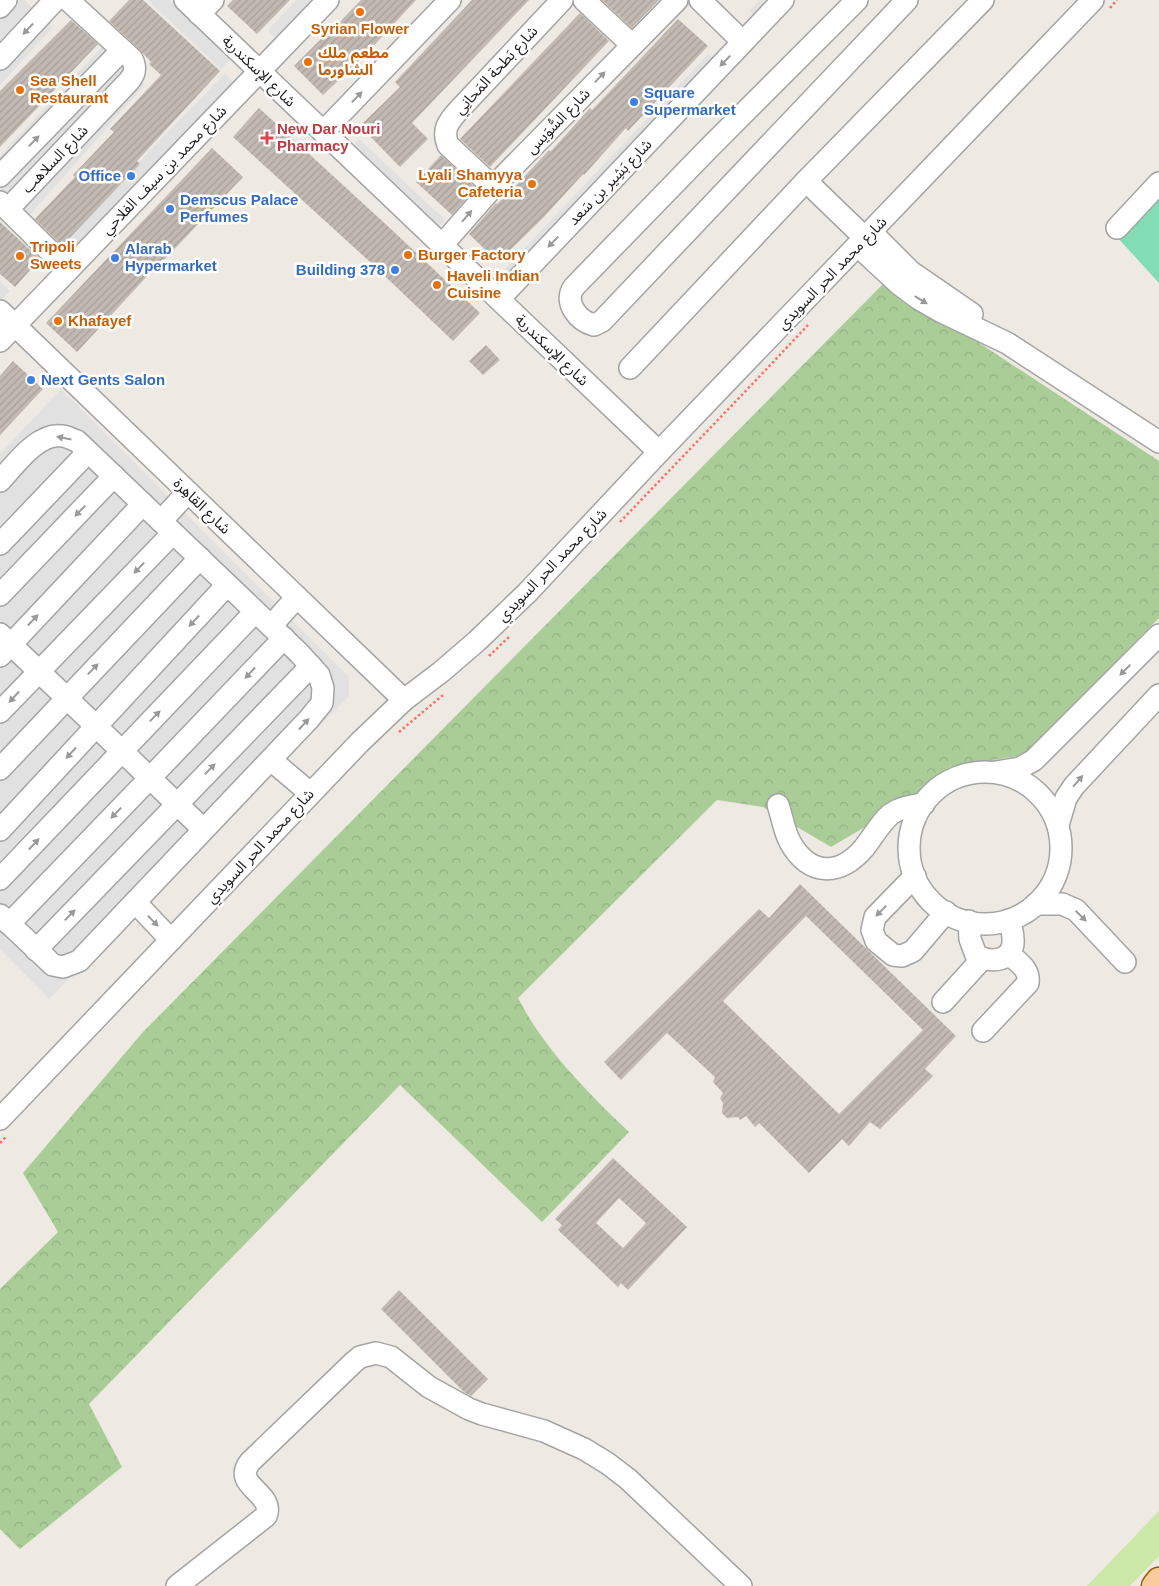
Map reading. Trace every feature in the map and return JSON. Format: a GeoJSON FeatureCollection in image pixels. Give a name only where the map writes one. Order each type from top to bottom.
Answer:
{"type":"FeatureCollection","features":[{"type":"Feature","properties":{"kind":"main road"},"geometry":{"type":"LineString","coordinates":[[1154,1586],[1159,1581]]}},
{"type":"Feature","properties":{"kind":"street"},"geometry":{"type":"LineString","coordinates":[[0,7],[6,0]]}},
{"type":"Feature","properties":{"kind":"street"},"geometry":{"type":"LineString","coordinates":[[0,59],[55,0]]}},
{"type":"Feature","properties":{"kind":"street"},"geometry":{"type":"LineString","coordinates":[[0,176],[125,52],[68,0]]}},
{"type":"Feature","properties":{"kind":"street","name":"شارع محمد بن سيف الفلاحي"},"geometry":{"type":"LineString","coordinates":[[0,341],[328,0]]}},
{"type":"Feature","properties":{"kind":"street"},"geometry":{"type":"LineString","coordinates":[[323,132],[450,0]]}},
{"type":"Feature","properties":{"kind":"street","name":"شارع بَطحة المَحانِي"},"geometry":{"type":"LineString","coordinates":[[493,187],[448,145],[445,138],[447,125],[562,0]]}},
{"type":"Feature","properties":{"kind":"street"},"geometry":{"type":"LineString","coordinates":[[584,0],[632,45]]}},
{"type":"Feature","properties":{"kind":"street","name":"شارع السُّوَيس"},"geometry":{"type":"LineString","coordinates":[[442,245],[493,187],[677,0]]}},
{"type":"Feature","properties":{"kind":"street"},"geometry":{"type":"LineString","coordinates":[[700,0],[743,42]]}},
{"type":"Feature","properties":{"kind":"street","name":"شارع بَشِير بن سَعد"},"geometry":{"type":"LineString","coordinates":[[499,299],[783,0]]}},
{"type":"Feature","properties":{"kind":"street"},"geometry":{"type":"LineString","coordinates":[[857,0],[716,140],[574,287],[570,292],[569,300],[572,307],[588,323],[594,325],[602,321],[907,0]]}},
{"type":"Feature","properties":{"kind":"street"},"geometry":{"type":"LineString","coordinates":[[630,368],[806,181],[983,0]]}},
{"type":"Feature","properties":{"kind":"street","name":"شارع محمد الحر السويدي"},"geometry":{"type":"LineString","coordinates":[[0,1119],[360,742],[404,700],[441,672],[502,617],[1093,0]]}},
{"type":"Feature","properties":{"kind":"street","name":"شارع الإسكندرية"},"geometry":{"type":"LineString","coordinates":[[199,5],[259,71],[659,452]]}},
{"type":"Feature","properties":{"kind":"street","name":"شارع السلاهب"},"geometry":{"type":"LineString","coordinates":[[4,205],[133,77],[135,68],[132,59],[125,52]]}},
{"type":"Feature","properties":{"kind":"street"},"geometry":{"type":"LineString","coordinates":[[806,181],[905,278],[979,319],[1007,342],[1159,442]]}},
{"type":"Feature","properties":{"kind":"street"},"geometry":{"type":"LineString","coordinates":[[1117,228],[1159,183]]}},
{"type":"Feature","properties":{"kind":"street"},"geometry":{"type":"LineString","coordinates":[[4,205],[68,269]]}},
{"type":"Feature","properties":{"kind":"street","name":"شارع القاهِرة"},"geometry":{"type":"LineString","coordinates":[[0,311],[404,700]]}},
{"type":"Feature","properties":{"kind":"street"},"geometry":{"type":"LineString","coordinates":[[0,481],[37,443],[48,437],[62,436],[77,441],[277,632],[319,675],[323,688],[322,703],[271,760],[203,829],[79,961],[63,967],[53,965],[5,919],[150,778],[277,632],[297,597]]}},
{"type":"Feature","properties":{"kind":"street"},"geometry":{"type":"LineString","coordinates":[[0,544],[88,452]]}},
{"type":"Feature","properties":{"kind":"street"},"geometry":{"type":"LineString","coordinates":[[0,595],[114,476]]}},
{"type":"Feature","properties":{"kind":"street"},"geometry":{"type":"LineString","coordinates":[[0,712],[167,527],[188,492]]}},
{"type":"Feature","properties":{"kind":"street"},"geometry":{"type":"LineString","coordinates":[[143,504],[4,645],[39,671],[203,829]]}},
{"type":"Feature","properties":{"kind":"street"},"geometry":{"type":"LineString","coordinates":[[0,769],[200,558]]}},
{"type":"Feature","properties":{"kind":"street"},"geometry":{"type":"LineString","coordinates":[[0,830],[227,585]]}},
{"type":"Feature","properties":{"kind":"street"},"geometry":{"type":"LineString","coordinates":[[0,879],[255,612]]}},
{"type":"Feature","properties":{"kind":"street"},"geometry":{"type":"LineString","coordinates":[[996,772],[1016,778],[1035,789],[1049,805],[1058,825],[1062,846],[1060,863],[1048,890],[1036,904],[1009,920],[985,924],[960,920],[938,908],[922,890],[911,867],[909,842],[915,818],[928,797],[947,782],[971,773],[996,772],[1020,768],[1034,760],[1159,635]]}},
{"type":"Feature","properties":{"kind":"street"},"geometry":{"type":"LineString","coordinates":[[36,950],[310,666]]}},
{"type":"Feature","properties":{"kind":"street"},"geometry":{"type":"LineString","coordinates":[[1058,825],[1066,798],[1074,786],[1159,695]]}},
{"type":"Feature","properties":{"kind":"street"},"geometry":{"type":"LineString","coordinates":[[271,760],[310,793]]}},
{"type":"Feature","properties":{"kind":"street"},"geometry":{"type":"LineString","coordinates":[[778,805],[789,841],[802,858],[814,867],[828,869],[845,864],[864,849],[890,815],[904,807],[924,804]]}},
{"type":"Feature","properties":{"kind":"street"},"geometry":{"type":"LineString","coordinates":[[915,876],[875,918],[872,930],[876,941],[893,955],[902,956],[912,950],[946,912]]}},
{"type":"Feature","properties":{"kind":"street"},"geometry":{"type":"LineString","coordinates":[[135,902],[171,940]]}},
{"type":"Feature","properties":{"kind":"street"},"geometry":{"type":"LineString","coordinates":[[1036,904],[1062,904],[1076,910],[1125,962]]}},
{"type":"Feature","properties":{"kind":"street"},"geometry":{"type":"LineString","coordinates":[[969,921],[970,939],[976,956],[988,961],[1001,959],[1009,954],[1014,940],[1009,920]]}},
{"type":"Feature","properties":{"kind":"street"},"geometry":{"type":"LineString","coordinates":[[983,1031],[1028,983],[1029,976],[1027,970],[1009,954]]}},
{"type":"Feature","properties":{"kind":"street"},"geometry":{"type":"LineString","coordinates":[[943,1002],[982,959]]}},
{"type":"Feature","properties":{"kind":"street"},"geometry":{"type":"LineString","coordinates":[[178,1586],[266,1516],[268,1512],[267,1503],[246,1479],[245,1470],[250,1462],[354,1362],[360,1357],[376,1353],[391,1357],[429,1387],[469,1409],[544,1431],[584,1449],[607,1463],[628,1479],[740,1586]]}},
{"type":"Feature","properties":{"kind":"path"},"geometry":{"type":"LineString","coordinates":[[615,527],[806,327]]}},
{"type":"Feature","properties":{"kind":"path"},"geometry":{"type":"LineString","coordinates":[[497,649],[511,635]]}},
{"type":"Feature","properties":{"kind":"green space"},"geometry":{"type":"Polygon","coordinates":[[[1159,199],[1159,283],[1117,237],[1159,199]]]}},
{"type":"Feature","properties":{"kind":"green space"},"geometry":{"type":"Polygon","coordinates":[[[884,283],[961,331],[1159,461],[1159,618],[1025,755],[950,767],[911,800],[831,847],[763,807],[717,800],[518,998],[541,1035],[568,1070],[629,1132],[542,1222],[400,1085],[89,1404],[122,1467],[20,1549],[0,1529],[0,1289],[58,1232],[23,1173],[143,1032],[884,283]]]}},
{"type":"Feature","properties":{"kind":"green space"},"geometry":{"type":"Polygon","coordinates":[[[1159,1511],[1159,1556],[1130,1586],[1087,1586],[1159,1511]]]}},
{"type":"Feature","properties":{"kind":"shaded area"},"geometry":{"type":"Polygon","coordinates":[[[0,0],[24,0],[53,27],[0,85],[0,0]]]}},
{"type":"Feature","properties":{"kind":"shaded area"},"geometry":{"type":"Polygon","coordinates":[[[148,0],[170,0],[232,58],[221,69],[148,0]]]}},
{"type":"Feature","properties":{"kind":"shaded area"},"geometry":{"type":"Polygon","coordinates":[[[296,0],[315,0],[277,40],[268,30],[296,0]]]}},
{"type":"Feature","properties":{"kind":"shaded area"},"geometry":{"type":"Polygon","coordinates":[[[760,0],[778,0],[759,20],[749,11],[760,0]]]}},
{"type":"Feature","properties":{"kind":"shaded area"},"geometry":{"type":"Polygon","coordinates":[[[102,47],[145,85],[28,217],[0,190],[0,156],[102,47]]]}},
{"type":"Feature","properties":{"kind":"shaded area"},"geometry":{"type":"Polygon","coordinates":[[[708,54],[717,62],[514,277],[505,269],[708,54]]]}},
{"type":"Feature","properties":{"kind":"shaded area"},"geometry":{"type":"Polygon","coordinates":[[[225,73],[234,83],[68,254],[59,245],[225,73]]]}},
{"type":"Feature","properties":{"kind":"shaded area"},"geometry":{"type":"Polygon","coordinates":[[[359,139],[445,220],[435,231],[349,150],[359,139]]]}},
{"type":"Feature","properties":{"kind":"shaded area"},"geometry":{"type":"Polygon","coordinates":[[[0,281],[10,291],[0,301],[0,281]]]}},
{"type":"Feature","properties":{"kind":"shaded area"},"geometry":{"type":"Polygon","coordinates":[[[61,389],[349,677],[349,696],[49,999],[0,949],[0,454],[61,389]]]}},
{"type":"Feature","properties":{"kind":"building"},"geometry":{"type":"Polygon","coordinates":[[[129,0],[143,0],[220,71],[137,161],[140,164],[62,246],[35,219],[114,132],[110,129],[161,75],[149,64],[151,62],[140,50],[109,21],[129,0]]]}},
{"type":"Feature","properties":{"kind":"building"},"geometry":{"type":"Polygon","coordinates":[[[233,0],[290,0],[257,34],[227,6],[233,0]]]}},
{"type":"Feature","properties":{"kind":"building"},"geometry":{"type":"Polygon","coordinates":[[[361,0],[416,0],[364,56],[323,95],[294,66],[361,0]]]}},
{"type":"Feature","properties":{"kind":"building"},"geometry":{"type":"Polygon","coordinates":[[[472,0],[529,0],[412,123],[428,139],[400,167],[360,126],[400,87],[395,82],[472,0]]]}},
{"type":"Feature","properties":{"kind":"building"},"geometry":{"type":"Polygon","coordinates":[[[602,0],[659,0],[632,28],[602,0]]]}},
{"type":"Feature","properties":{"kind":"building"},"geometry":{"type":"Polygon","coordinates":[[[580,13],[609,41],[490,167],[460,139],[580,13]]]}},
{"type":"Feature","properties":{"kind":"building"},"geometry":{"type":"Polygon","coordinates":[[[678,19],[708,46],[628,131],[626,128],[543,218],[498,262],[469,234],[496,203],[509,193],[549,150],[551,151],[590,108],[592,110],[678,19]]]}},
{"type":"Feature","properties":{"kind":"building"},"geometry":{"type":"Polygon","coordinates":[[[71,20],[98,44],[0,147],[0,91],[71,20]]]}},
{"type":"Feature","properties":{"kind":"building"},"geometry":{"type":"Polygon","coordinates":[[[259,108],[480,313],[453,341],[369,261],[233,137],[259,108]]]}},
{"type":"Feature","properties":{"kind":"building"},"geometry":{"type":"Polygon","coordinates":[[[212,148],[243,177],[163,259],[77,352],[46,323],[212,148]]]}},
{"type":"Feature","properties":{"kind":"building"},"geometry":{"type":"Polygon","coordinates":[[[441,155],[476,188],[452,215],[416,182],[441,155]]]}},
{"type":"Feature","properties":{"kind":"building"},"geometry":{"type":"Polygon","coordinates":[[[0,222],[40,259],[15,287],[0,274],[0,222]]]}},
{"type":"Feature","properties":{"kind":"building"},"geometry":{"type":"Polygon","coordinates":[[[486,345],[500,360],[483,375],[469,361],[486,345]]]}},
{"type":"Feature","properties":{"kind":"building"},"geometry":{"type":"Polygon","coordinates":[[[13,361],[43,389],[0,435],[0,376],[13,361]]]}},
{"type":"Feature","properties":{"kind":"building"},"geometry":{"type":"Polygon","coordinates":[[[800,884],[956,1036],[925,1069],[933,1076],[880,1129],[870,1122],[849,1146],[842,1139],[809,1173],[759,1123],[755,1127],[746,1116],[740,1120],[738,1117],[727,1118],[722,1113],[723,1103],[720,1098],[723,1093],[713,1082],[715,1077],[667,1033],[621,1080],[604,1062],[759,909],[769,918],[800,884]],[[806,916],[723,1001],[839,1114],[923,1030],[806,916]]]}},
{"type":"Feature","properties":{"kind":"building"},"geometry":{"type":"Polygon","coordinates":[[[613,1158],[687,1227],[628,1290],[621,1283],[618,1287],[558,1230],[562,1225],[555,1219],[613,1158]],[[619,1198],[596,1223],[623,1248],[646,1223],[619,1198]]]}},
{"type":"Feature","properties":{"kind":"building"},"geometry":{"type":"Polygon","coordinates":[[[399,1290],[488,1379],[471,1396],[464,1392],[381,1309],[399,1290]]]}},
{"type":"Feature","properties":{"kind":"place","name":"Syrian Flower"},"geometry":{"type":"Point","coordinates":[360,12]}},
{"type":"Feature","properties":{"kind":"place","name":"مطعم ملك الشاورما"},"geometry":{"type":"Point","coordinates":[308,62]}},
{"type":"Feature","properties":{"kind":"place","name":"Sea Shell Restaurant"},"geometry":{"type":"Point","coordinates":[20,90]}},
{"type":"Feature","properties":{"kind":"place","name":"Square Supermarket"},"geometry":{"type":"Point","coordinates":[634,102]}},
{"type":"Feature","properties":{"kind":"place","name":"New Dar Nouri Pharmacy"},"geometry":{"type":"Point","coordinates":[267,138]}},
{"type":"Feature","properties":{"kind":"place","name":"Office"},"geometry":{"type":"Point","coordinates":[131,176]}},
{"type":"Feature","properties":{"kind":"place","name":"Lyali Shamyya Cafeteria"},"geometry":{"type":"Point","coordinates":[532,184]}},
{"type":"Feature","properties":{"kind":"place","name":"Demscus Palace Perfumes"},"geometry":{"type":"Point","coordinates":[170,209]}},
{"type":"Feature","properties":{"kind":"place","name":"Burger Factory"},"geometry":{"type":"Point","coordinates":[408,255]}},
{"type":"Feature","properties":{"kind":"place","name":"Tripoli Sweets"},"geometry":{"type":"Point","coordinates":[20,256]}},
{"type":"Feature","properties":{"kind":"place","name":"Alarab Hypermarket"},"geometry":{"type":"Point","coordinates":[115,258]}},
{"type":"Feature","properties":{"kind":"place","name":"Building 378"},"geometry":{"type":"Point","coordinates":[395,270]}},
{"type":"Feature","properties":{"kind":"place","name":"Haveli Indian Cuisine"},"geometry":{"type":"Point","coordinates":[437,285]}},
{"type":"Feature","properties":{"kind":"place","name":"Khafayef"},"geometry":{"type":"Point","coordinates":[58,321]}},
{"type":"Feature","properties":{"kind":"place","name":"Next Gents Salon"},"geometry":{"type":"Point","coordinates":[31,380]}}]}
